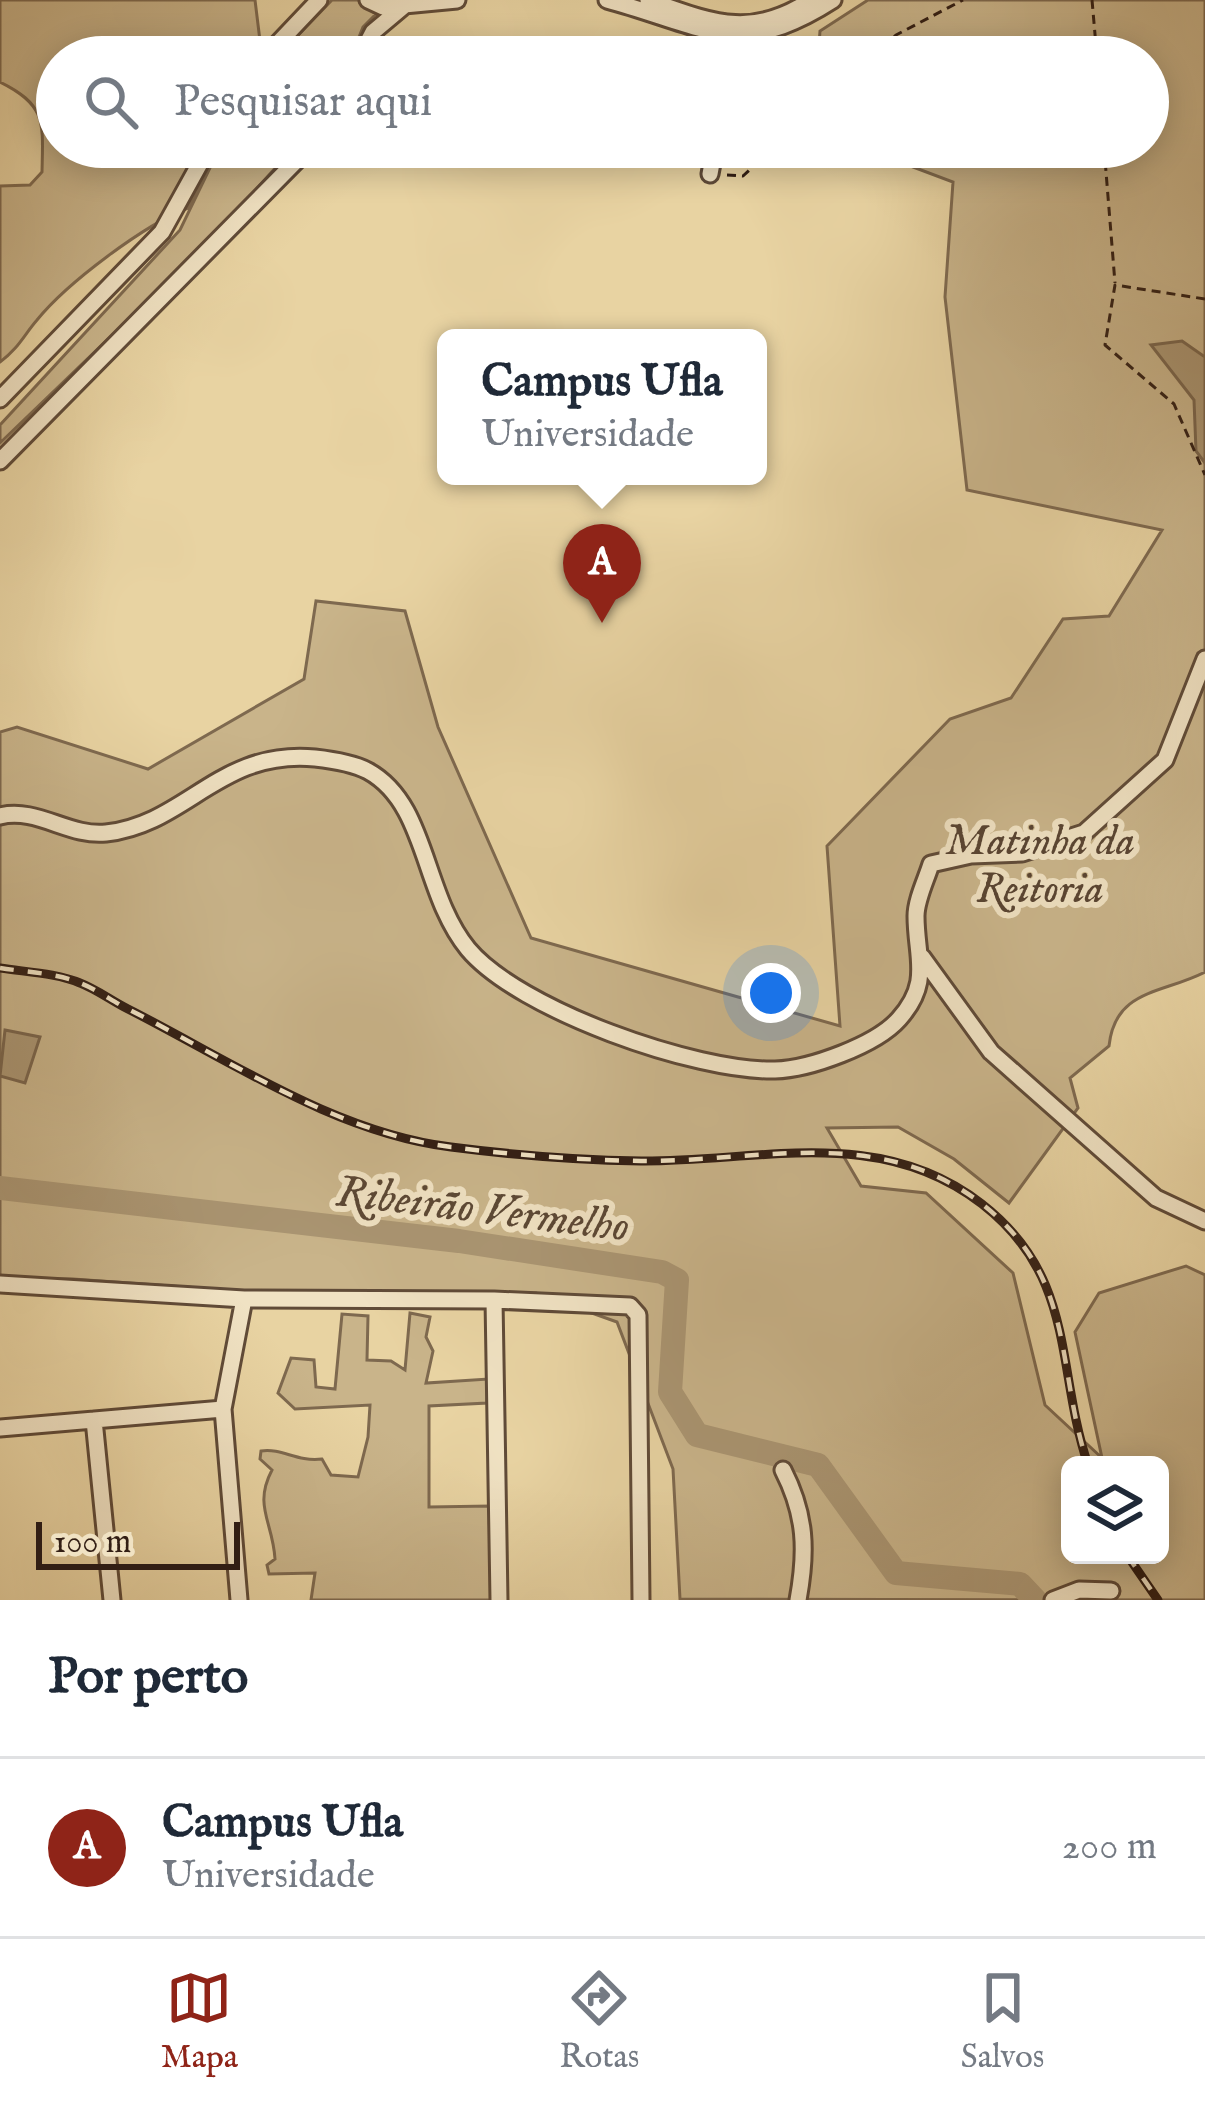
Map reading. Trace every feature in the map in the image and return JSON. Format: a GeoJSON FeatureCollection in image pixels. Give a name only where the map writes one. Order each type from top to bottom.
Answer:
{"type":"FeatureCollection","features":[{"type":"Feature","properties":{"kind":"street"},"geometry":{"type":"LineString","coordinates":[[368,0],[382,8],[457,0]]}},
{"type":"Feature","properties":{"kind":"street"},"geometry":{"type":"LineString","coordinates":[[608,0],[737,31],[780,28],[833,0]]}},
{"type":"Feature","properties":{"kind":"street"},"geometry":{"type":"LineString","coordinates":[[647,0],[737,31],[773,20],[811,0]]}},
{"type":"Feature","properties":{"kind":"street"},"geometry":{"type":"LineString","coordinates":[[284,36],[314,2]]}},
{"type":"Feature","properties":{"kind":"street"},"geometry":{"type":"LineString","coordinates":[[371,36],[408,2]]}},
{"type":"Feature","properties":{"kind":"street"},"geometry":{"type":"LineString","coordinates":[[736,36],[737,31]]}},
{"type":"Feature","properties":{"kind":"street"},"geometry":{"type":"LineString","coordinates":[[0,399],[171,220],[197,168]]}},
{"type":"Feature","properties":{"kind":"street"},"geometry":{"type":"LineString","coordinates":[[0,461],[289,168]]}},
{"type":"Feature","properties":{"kind":"street"},"geometry":{"type":"LineString","coordinates":[[710,174],[711,168]]}},
{"type":"Feature","properties":{"kind":"street"},"geometry":{"type":"LineString","coordinates":[[0,816],[16,812],[87,833],[106,833],[138,824],[244,766],[268,759],[334,760],[367,771],[399,795],[448,924],[473,955],[587,1025],[728,1066],[777,1070],[853,1049],[897,1022],[918,990],[922,957],[916,914],[931,864],[971,855],[1022,854],[1084,833],[1165,760],[1205,659]]}},
{"type":"Feature","properties":{"kind":"street"},"geometry":{"type":"LineString","coordinates":[[922,957],[991,1052],[1156,1198],[1205,1221]]}},
{"type":"Feature","properties":{"kind":"street"},"geometry":{"type":"LineString","coordinates":[[0,1284],[244,1299],[623,1304],[638,1315],[641,1600]]}},
{"type":"Feature","properties":{"kind":"street"},"geometry":{"type":"LineString","coordinates":[[239,1600],[223,1409],[244,1299]]}},
{"type":"Feature","properties":{"kind":"street"},"geometry":{"type":"LineString","coordinates":[[494,1300],[499,1600]]}},
{"type":"Feature","properties":{"kind":"street"},"geometry":{"type":"LineString","coordinates":[[0,1428],[223,1409]]}},
{"type":"Feature","properties":{"kind":"street"},"geometry":{"type":"LineString","coordinates":[[94,1420],[112,1600]]}},
{"type":"Feature","properties":{"kind":"street"},"geometry":{"type":"LineString","coordinates":[[783,1470],[804,1519],[798,1600]]}},
{"type":"Feature","properties":{"kind":"street"},"geometry":{"type":"LineString","coordinates":[[1053,1600],[1079,1590],[1111,1591]]}},
{"type":"Feature","properties":{"kind":"path"},"geometry":{"type":"LineString","coordinates":[[894,36],[963,0]]}},
{"type":"Feature","properties":{"kind":"path"},"geometry":{"type":"LineString","coordinates":[[1092,0],[1095,36]]}},
{"type":"Feature","properties":{"kind":"path"},"geometry":{"type":"LineString","coordinates":[[710,174],[743,176],[752,168]]}},
{"type":"Feature","properties":{"kind":"path"},"geometry":{"type":"LineString","coordinates":[[1106,168],[1115,285],[1105,345],[1174,404],[1205,475]]}},
{"type":"Feature","properties":{"kind":"path"},"geometry":{"type":"LineString","coordinates":[[1115,285],[1205,298]]}},
{"type":"Feature","properties":{"kind":"green space"},"geometry":{"type":"Polygon","coordinates":[[[0,0],[255,0],[259,36],[36,36],[36,112],[27,99],[0,82],[0,0]]]}},
{"type":"Feature","properties":{"kind":"green space"},"geometry":{"type":"Polygon","coordinates":[[[332,0],[358,0],[376,14],[359,36],[297,36],[332,0]]]}},
{"type":"Feature","properties":{"kind":"green space","name":"Matinha da Reitoria"},"geometry":{"type":"Polygon","coordinates":[[[868,0],[1205,0],[1205,972],[1143,996],[1120,1013],[1109,1046],[1070,1078],[1078,1108],[1009,1203],[954,1159],[898,1127],[827,1128],[861,1186],[926,1193],[1013,1273],[1045,1405],[1100,1456],[1061,1456],[1061,1564],[1169,1564],[1169,1456],[1102,1456],[1075,1332],[1099,1293],[1186,1266],[1205,1275],[1205,1600],[680,1599],[673,1469],[617,1322],[536,1293],[255,1292],[73,1279],[0,1279],[0,732],[17,727],[148,769],[304,679],[316,601],[405,611],[438,727],[531,938],[840,1026],[827,846],[950,719],[1011,698],[1063,619],[1109,616],[1162,530],[967,490],[945,297],[953,182],[916,168],[1169,168],[1169,36],[820,36],[820,31],[868,0]]]}},
{"type":"Feature","properties":{"kind":"green space"},"geometry":{"type":"Polygon","coordinates":[[[42,168],[206,168],[188,208],[150,227],[86,273],[50,305],[0,362],[0,186],[30,185],[42,168]]]}},
{"type":"Feature","properties":{"kind":"green space"},"geometry":{"type":"Polygon","coordinates":[[[210,168],[275,168],[212,239],[0,443],[0,425],[180,230],[210,168]]]}},
{"type":"Feature","properties":{"kind":"green space"},"geometry":{"type":"Polygon","coordinates":[[[410,1313],[430,1317],[426,1337],[433,1351],[426,1383],[488,1379],[487,1403],[429,1406],[429,1507],[490,1506],[494,1600],[311,1600],[315,1573],[269,1574],[267,1565],[275,1559],[264,1494],[272,1470],[260,1459],[261,1451],[322,1459],[331,1475],[358,1477],[370,1405],[295,1409],[278,1393],[291,1358],[314,1360],[316,1387],[335,1389],[342,1314],[368,1316],[367,1360],[391,1361],[405,1370],[410,1313]]]}},
{"type":"Feature","properties":{"kind":"shaded area"},"geometry":{"type":"Polygon","coordinates":[[[1182,341],[1205,357],[1205,463],[1196,451],[1194,400],[1151,345],[1182,341]]]}},
{"type":"Feature","properties":{"kind":"shaded area"},"geometry":{"type":"Polygon","coordinates":[[[5,1030],[40,1037],[25,1083],[0,1076],[5,1030]]]}},
{"type":"Feature","properties":{"kind":"waterway","name":"Ribeirão Vermelho"},"geometry":{"type":"LineString","coordinates":[[0,1188],[459,1241],[662,1272],[677,1280],[670,1392],[697,1435],[818,1465],[896,1573],[1020,1584],[1035,1600]]}},
{"type":"Feature","properties":{"kind":"railway"},"geometry":{"type":"LineString","coordinates":[[0,968],[86,986],[284,1092],[366,1127],[408,1139],[498,1152],[618,1160],[818,1153],[860,1156],[943,1179],[982,1204],[1012,1232],[1034,1262],[1058,1325],[1086,1456]]}},
{"type":"Feature","properties":{"kind":"railway"},"geometry":{"type":"LineString","coordinates":[[1133,1564],[1158,1600]]}},
{"type":"Feature","properties":{"kind":"place","name":"Campus Ufla"},"geometry":{"type":"Point","coordinates":[602,623]}}]}
